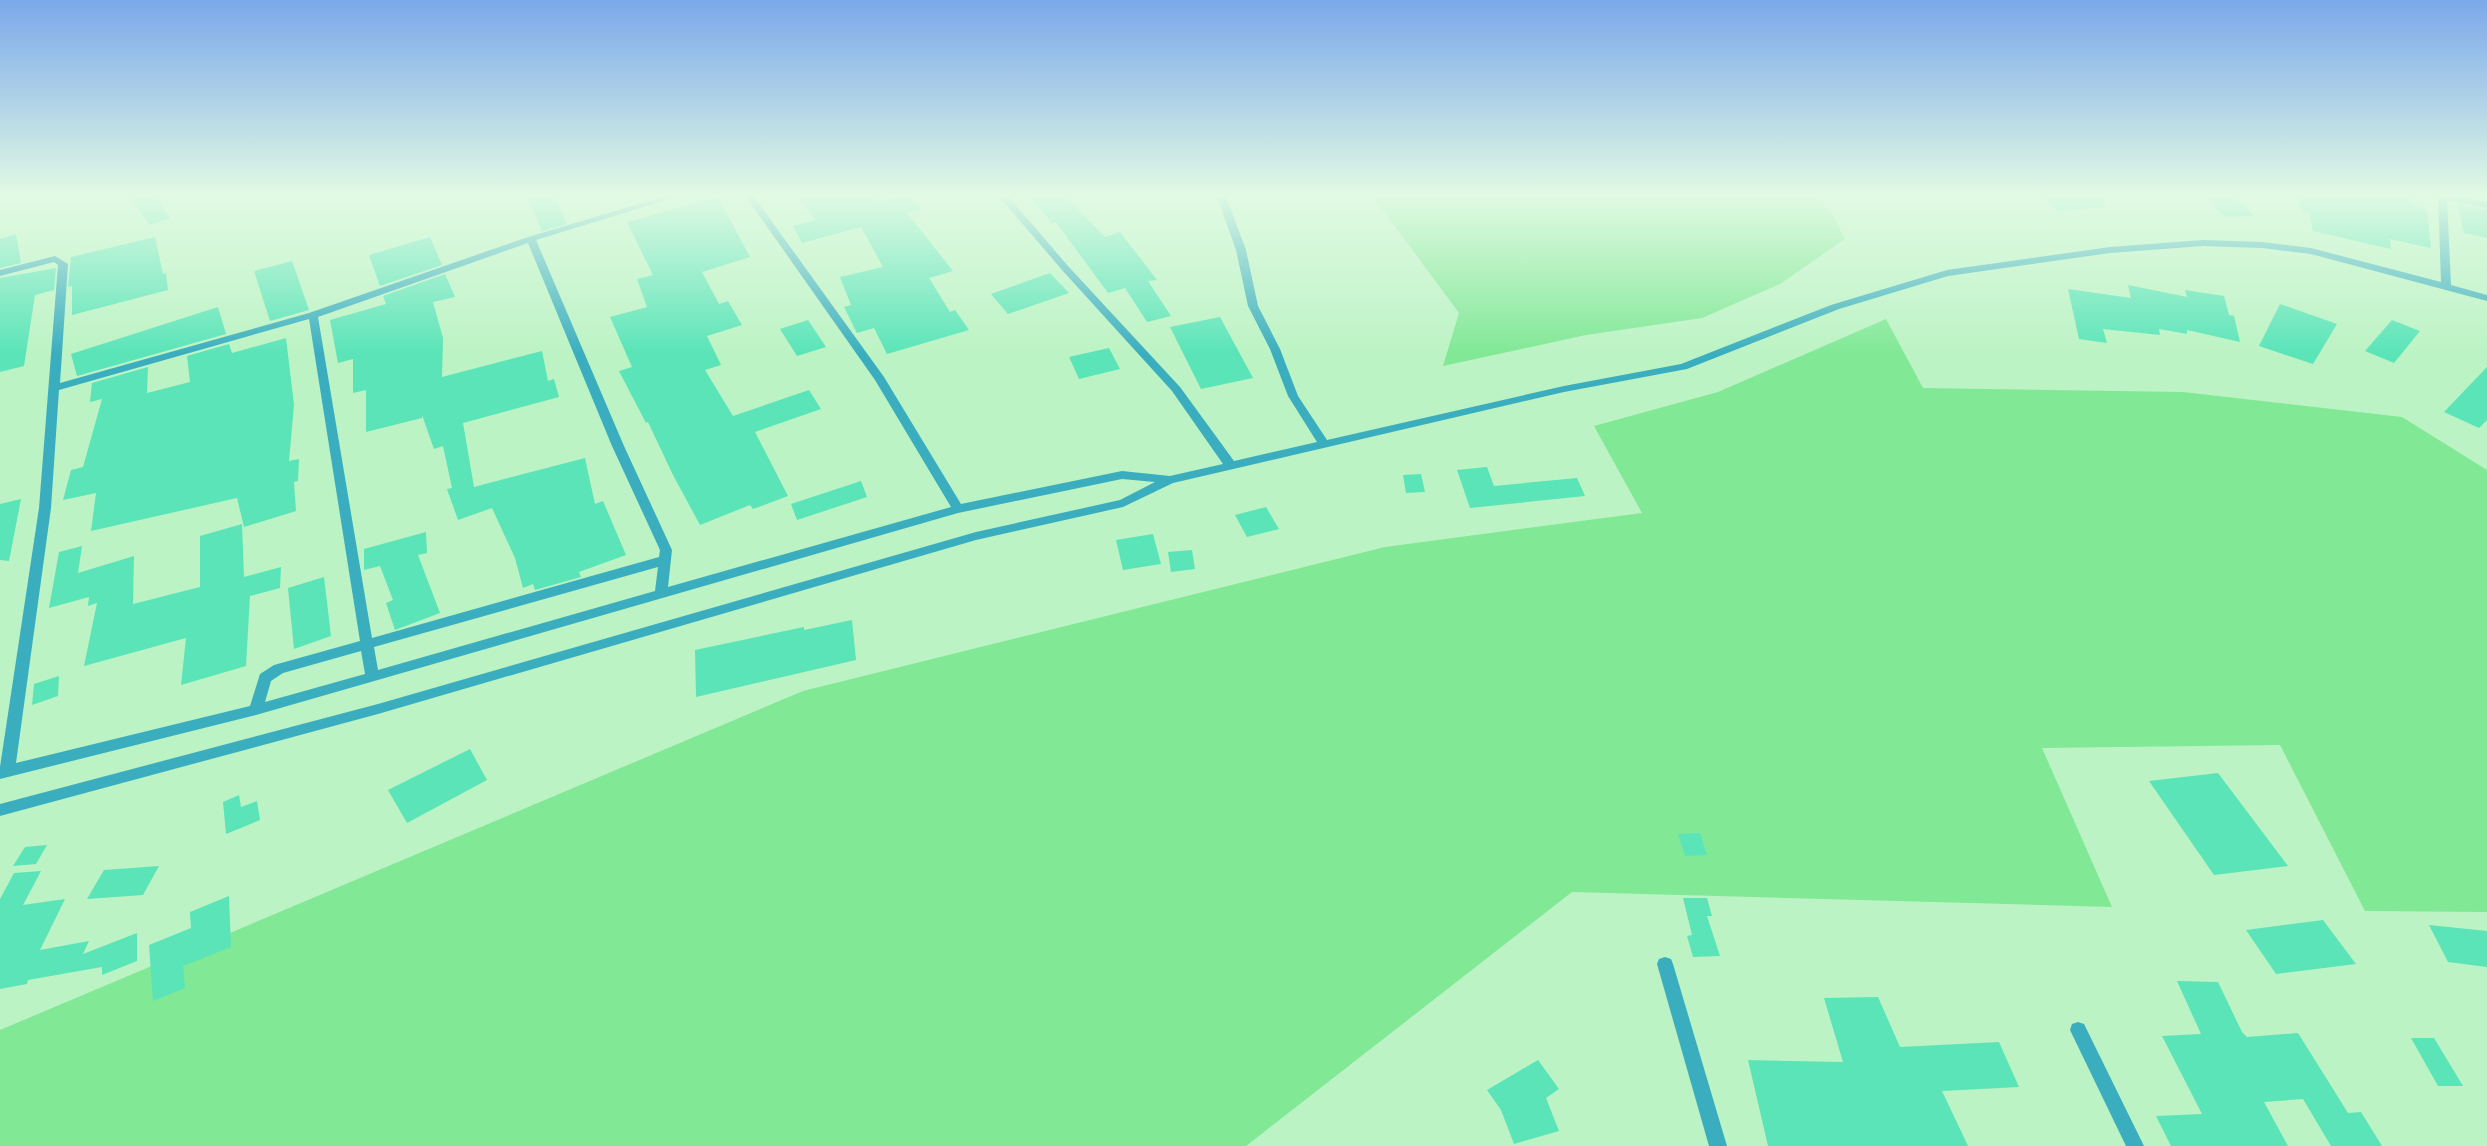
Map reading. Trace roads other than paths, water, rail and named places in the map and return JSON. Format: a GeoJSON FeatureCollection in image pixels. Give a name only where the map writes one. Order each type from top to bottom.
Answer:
{"type":"FeatureCollection","features":[{"type":"Feature","properties":{"kind":"street"},"geometry":{"type":"LineString","coordinates":[[55,388],[313,315],[507,247]]}},
{"type":"Feature","properties":{"kind":"street"},"geometry":{"type":"LineString","coordinates":[[535,247],[618,446],[666,550],[661,594]]}},
{"type":"Feature","properties":{"kind":"street"},"geometry":{"type":"LineString","coordinates":[[786,247],[880,379],[958,509]]}},
{"type":"Feature","properties":{"kind":"street"},"geometry":{"type":"LineString","coordinates":[[1047,247],[1176,389],[1231,466]]}},
{"type":"Feature","properties":{"kind":"street"},"geometry":{"type":"LineString","coordinates":[[1240,247],[1253,306],[1275,349],[1293,396],[1324,445]]}},
{"type":"Feature","properties":{"kind":"street"},"geometry":{"type":"LineString","coordinates":[[0,810],[378,709],[976,536],[1123,502],[1170,480],[1564,389],[1683,367],[1835,307],[1947,273],[2110,250],[2143,247]]}},
{"type":"Feature","properties":{"kind":"street"},"geometry":{"type":"LineString","coordinates":[[2277,247],[2354,260],[2487,298]]}},
{"type":"Feature","properties":{"kind":"street"},"geometry":{"type":"LineString","coordinates":[[2444,247],[2446,286]]}},
{"type":"Feature","properties":{"kind":"street"},"geometry":{"type":"LineString","coordinates":[[0,273],[55,259],[63,264],[55,388],[44,508],[4,772],[256,710],[958,509],[1122,475],[1170,480]]}},
{"type":"Feature","properties":{"kind":"street"},"geometry":{"type":"LineString","coordinates":[[313,315],[372,676]]}},
{"type":"Feature","properties":{"kind":"street"},"geometry":{"type":"LineString","coordinates":[[256,710],[265,678],[279,669],[366,642],[665,560]]}},
{"type":"Feature","properties":{"kind":"street"},"geometry":{"type":"LineString","coordinates":[[1665,964],[1718,1146]]}},
{"type":"Feature","properties":{"kind":"street"},"geometry":{"type":"LineString","coordinates":[[2078,1030],[2135,1146]]}}]}
